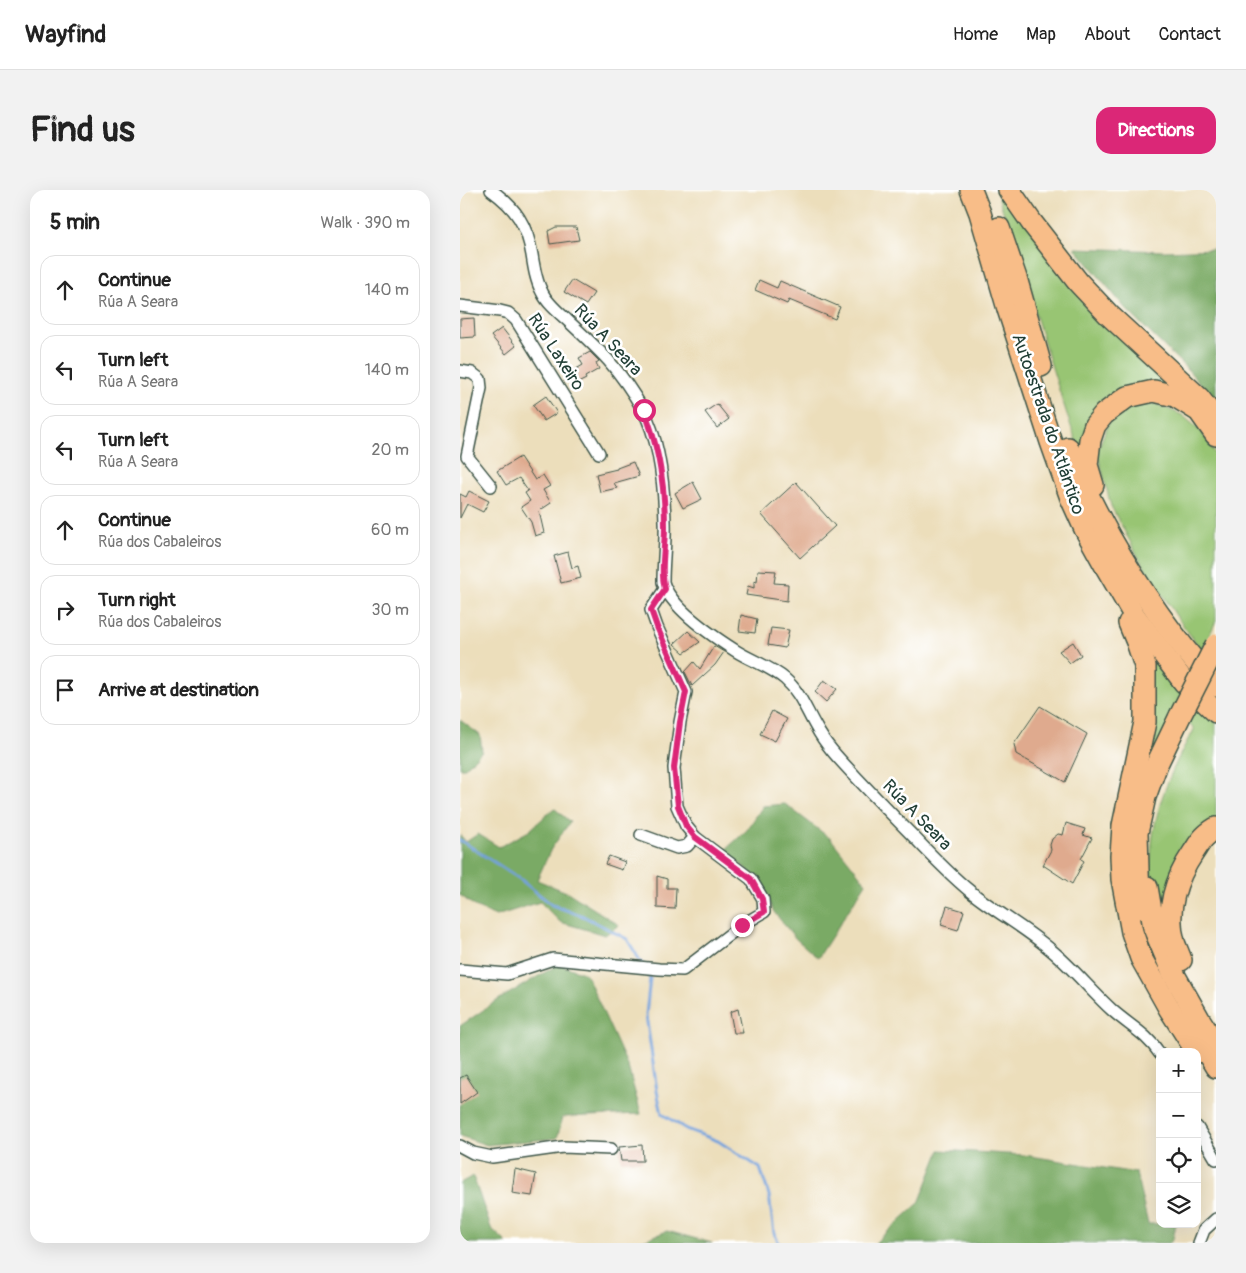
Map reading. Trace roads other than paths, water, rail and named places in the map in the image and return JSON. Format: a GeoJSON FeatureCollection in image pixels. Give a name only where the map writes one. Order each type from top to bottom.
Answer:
{"type":"FeatureCollection","features":[{"type":"Feature","properties":{"kind":"highway","name":"Autoestrada do Atlántico"},"geometry":{"type":"LineString","coordinates":[[970,190],[980,213],[1011,319],[1071,498],[1106,567],[1134,615],[1184,682],[1216,712]]}},
{"type":"Feature","properties":{"kind":"highway","name":"Autoestrada do Atlántico"},"geometry":{"type":"LineString","coordinates":[[985,190],[1017,281],[1042,369],[1069,451],[1082,484],[1140,587],[1162,620],[1216,686]]}},
{"type":"Feature","properties":{"kind":"highway"},"geometry":{"type":"LineString","coordinates":[[1010,190],[1032,223],[1078,282],[1109,314],[1199,398],[1216,420]]}},
{"type":"Feature","properties":{"kind":"highway"},"geometry":{"type":"LineString","coordinates":[[1095,510],[1093,486],[1087,465],[1090,440],[1095,425],[1104,414],[1128,398],[1154,391],[1175,396],[1199,411],[1216,435]]}},
{"type":"Feature","properties":{"kind":"highway"},"geometry":{"type":"LineString","coordinates":[[1106,567],[1145,666],[1145,722],[1123,826],[1122,879],[1132,932],[1141,958],[1194,1048]]}},
{"type":"Feature","properties":{"kind":"highway"},"geometry":{"type":"LineString","coordinates":[[1216,645],[1164,770],[1147,833],[1144,858],[1154,928],[1172,971],[1216,1046]]}},
{"type":"Feature","properties":{"kind":"highway"},"geometry":{"type":"LineString","coordinates":[[1216,671],[1157,764],[1137,833],[1139,918],[1167,988],[1216,1067]]}},
{"type":"Feature","properties":{"kind":"highway"},"geometry":{"type":"LineString","coordinates":[[1216,828],[1205,835],[1184,866],[1174,894],[1171,908],[1171,924],[1173,940],[1189,980],[1216,1035]]}},
{"type":"Feature","properties":{"kind":"highway"},"geometry":{"type":"LineString","coordinates":[[1201,1058],[1216,1079]]}},
{"type":"Feature","properties":{"kind":"street","name":"Rúa A Seara"},"geometry":{"type":"LineString","coordinates":[[491,190],[502,198],[521,219],[530,242],[535,271],[542,292],[556,310],[608,360],[626,382],[644,410],[653,437],[661,474],[665,521],[663,582],[671,598],[686,614],[712,635],[737,652],[777,673],[786,680],[802,700],[815,726],[835,754],[944,868],[971,892],[1051,949],[1113,1011],[1138,1030],[1156,1048]]}},
{"type":"Feature","properties":{"kind":"street","name":"Rúa Laxeiro"},"geometry":{"type":"LineString","coordinates":[[460,306],[508,313],[516,320],[599,453]]}},
{"type":"Feature","properties":{"kind":"street"},"geometry":{"type":"LineString","coordinates":[[460,371],[472,373],[480,379],[481,388],[467,456],[491,486]]}},
{"type":"Feature","properties":{"kind":"street"},"geometry":{"type":"LineString","coordinates":[[460,970],[507,974],[553,959],[684,970],[742,925],[764,912],[762,899],[751,879],[695,837],[686,826],[678,806],[674,768],[686,692],[651,610],[665,589]]}},
{"type":"Feature","properties":{"kind":"street"},"geometry":{"type":"LineString","coordinates":[[642,835],[676,848],[687,846],[695,837]]}},
{"type":"Feature","properties":{"kind":"street"},"geometry":{"type":"LineString","coordinates":[[1201,1134],[1216,1159]]}},
{"type":"Feature","properties":{"kind":"street"},"geometry":{"type":"LineString","coordinates":[[460,1146],[473,1153],[492,1157],[563,1148],[610,1148]]}},
{"type":"Feature","properties":{"kind":"street"},"geometry":{"type":"LineString","coordinates":[[1199,1243],[1204,1230],[1216,1219]]}},
{"type":"Feature","properties":{"kind":"waterway"},"geometry":{"type":"LineString","coordinates":[[460,840],[520,879],[552,905],[583,916],[627,939],[642,964]]}},
{"type":"Feature","properties":{"kind":"waterway"},"geometry":{"type":"LineString","coordinates":[[646,971],[650,978],[646,1015],[662,1114],[686,1129],[718,1141],[760,1168],[769,1195],[774,1233],[779,1243]]}}]}
